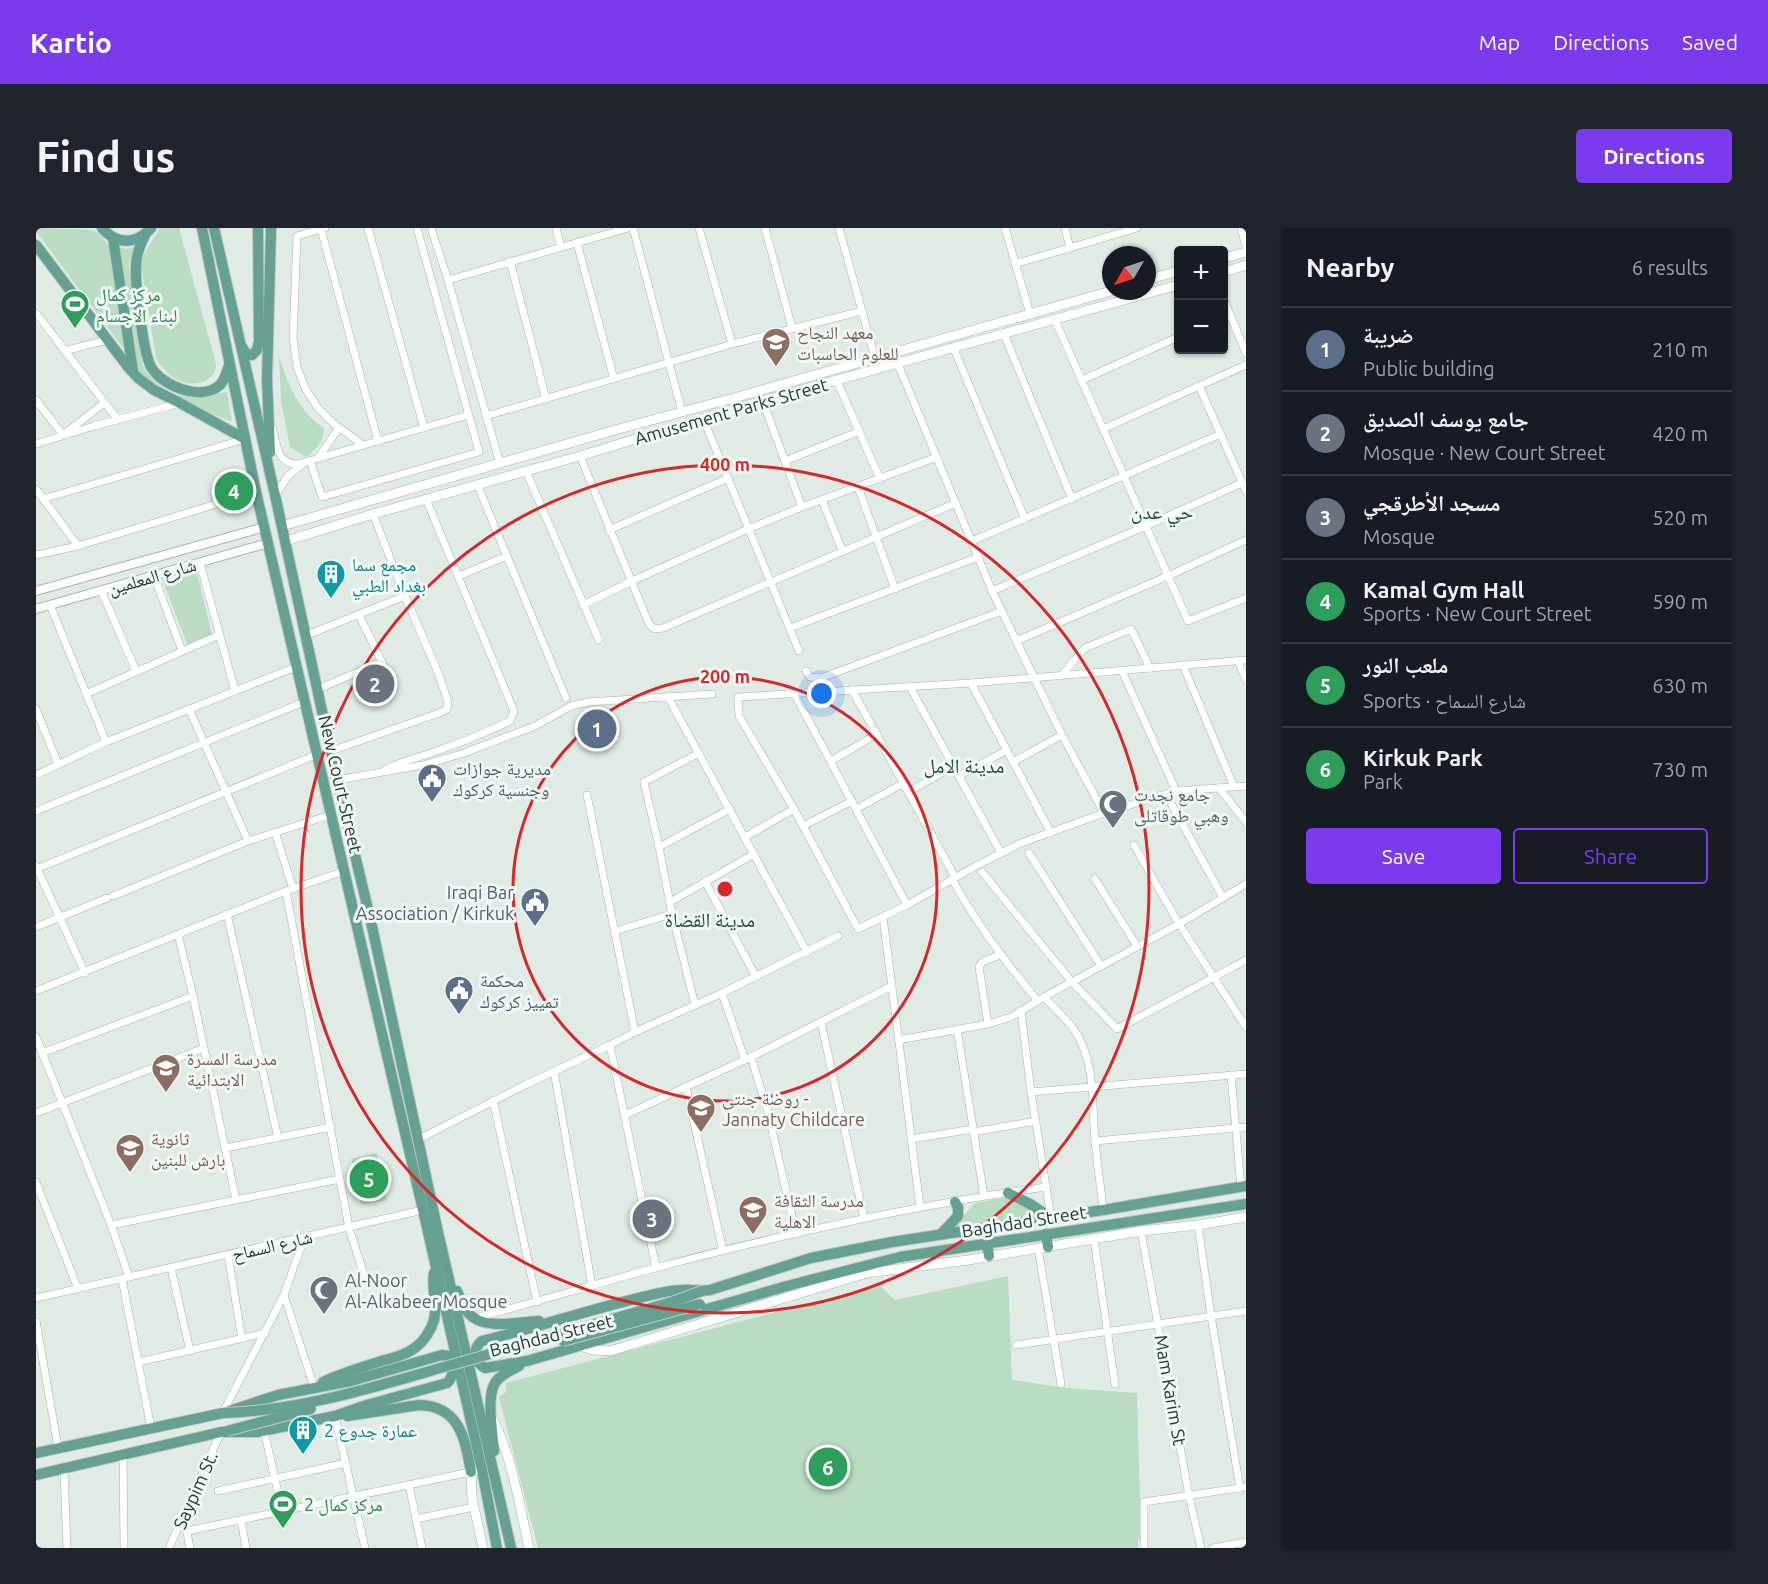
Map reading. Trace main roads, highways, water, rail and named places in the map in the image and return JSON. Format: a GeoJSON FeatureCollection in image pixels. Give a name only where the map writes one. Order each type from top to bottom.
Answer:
{"type":"FeatureCollection","features":[{"type":"Feature","properties":{"kind":"main road"},"geometry":{"type":"LineString","coordinates":[[102,228],[113,238],[121,241],[130,241],[148,231]]}},
{"type":"Feature","properties":{"kind":"main road","name":"New Court Street"},"geometry":{"type":"LineString","coordinates":[[202,228],[256,492],[316,755],[423,1210],[441,1266]]}},
{"type":"Feature","properties":{"kind":"main road","name":"New Court Street"},"geometry":{"type":"LineString","coordinates":[[214,228],[419,1139],[441,1266],[459,1344]]}},
{"type":"Feature","properties":{"kind":"main road"},"geometry":{"type":"LineString","coordinates":[[242,347],[246,354],[252,355],[257,350],[259,341],[258,228]]}},
{"type":"Feature","properties":{"kind":"main road"},"geometry":{"type":"LineString","coordinates":[[270,473],[267,379],[271,228]]}},
{"type":"Feature","properties":{"kind":"main road"},"geometry":{"type":"LineString","coordinates":[[148,231],[137,255],[135,270],[143,337],[150,366],[159,378],[170,385],[199,392],[212,390],[221,384],[230,364]]}},
{"type":"Feature","properties":{"kind":"main road"},"geometry":{"type":"LineString","coordinates":[[113,238],[133,372]]}},
{"type":"Feature","properties":{"kind":"main road"},"geometry":{"type":"LineString","coordinates":[[36,245],[133,372],[154,390],[245,439]]}},
{"type":"Feature","properties":{"kind":"main road"},"geometry":{"type":"LineString","coordinates":[[1228,257],[1246,252]]}},
{"type":"Feature","properties":{"kind":"main road"},"geometry":{"type":"LineString","coordinates":[[1228,271],[1246,265]]}},
{"type":"Feature","properties":{"kind":"main road"},"geometry":{"type":"LineString","coordinates":[[1156,277],[1174,272]]}},
{"type":"Feature","properties":{"kind":"main road","name":"Amusement Parks Street"},"geometry":{"type":"LineString","coordinates":[[286,541],[703,418],[1174,286]]}},
{"type":"Feature","properties":{"kind":"main road","name":"Amusement Parks Street"},"geometry":{"type":"LineString","coordinates":[[282,526],[1102,293]]}},
{"type":"Feature","properties":{"kind":"main road"},"geometry":{"type":"LineString","coordinates":[[1091,296],[1095,309]]}},
{"type":"Feature","properties":{"kind":"main road"},"geometry":{"type":"LineString","coordinates":[[615,430],[620,443]]}},
{"type":"Feature","properties":{"kind":"main road","name":"Baghdad Street"},"geometry":{"type":"LineString","coordinates":[[1243,1186],[892,1242],[811,1258],[710,1290],[660,1293],[482,1341],[476,1347],[479,1363],[485,1368],[527,1361],[733,1302],[776,1295],[900,1257],[1246,1204]]}},
{"type":"Feature","properties":{"kind":"main road"},"geometry":{"type":"LineString","coordinates":[[1008,1192],[1051,1218]]}},
{"type":"Feature","properties":{"kind":"main road"},"geometry":{"type":"LineString","coordinates":[[941,1234],[958,1216],[958,1207],[955,1202]]}},
{"type":"Feature","properties":{"kind":"main road"},"geometry":{"type":"LineString","coordinates":[[1158,1217],[1161,1229]]}},
{"type":"Feature","properties":{"kind":"main road"},"geometry":{"type":"LineString","coordinates":[[580,1346],[593,1350],[610,1351],[776,1295],[867,1273],[1142,1231],[1198,1226],[1246,1217]]}},
{"type":"Feature","properties":{"kind":"main road"},"geometry":{"type":"LineString","coordinates":[[1043,1247],[1046,1234]]}},
{"type":"Feature","properties":{"kind":"main road"},"geometry":{"type":"LineString","coordinates":[[987,1244],[988,1256]]}},
{"type":"Feature","properties":{"kind":"main road"},"geometry":{"type":"LineString","coordinates":[[441,1266],[466,1310],[481,1322],[554,1320]]}},
{"type":"Feature","properties":{"kind":"main road"},"geometry":{"type":"LineString","coordinates":[[314,1387],[343,1374],[407,1352],[422,1341],[428,1334],[434,1318],[433,1289],[441,1266]]}},
{"type":"Feature","properties":{"kind":"main road"},"geometry":{"type":"LineString","coordinates":[[223,1413],[285,1407],[357,1391],[660,1306],[702,1291]]}},
{"type":"Feature","properties":{"kind":"main road"},"geometry":{"type":"LineString","coordinates":[[36,1475],[224,1432],[700,1304],[733,1302]]}},
{"type":"Feature","properties":{"kind":"main road"},"geometry":{"type":"LineString","coordinates":[[459,1344],[472,1379],[511,1548]]}},
{"type":"Feature","properties":{"kind":"main road"},"geometry":{"type":"LineString","coordinates":[[459,1344],[461,1383],[476,1471],[497,1548]]}},
{"type":"Feature","properties":{"kind":"main road"},"geometry":{"type":"LineString","coordinates":[[36,1453],[223,1413],[278,1395],[351,1381],[442,1355],[450,1358],[453,1374],[447,1383],[335,1416],[264,1430],[242,1433],[224,1432]]}},
{"type":"Feature","properties":{"kind":"main road"},"geometry":{"type":"LineString","coordinates":[[497,1490],[492,1392],[496,1381],[527,1361]]}},
{"type":"Feature","properties":{"kind":"main road"},"geometry":{"type":"LineString","coordinates":[[335,1416],[360,1415],[429,1405],[452,1418],[459,1426],[476,1471],[474,1507],[483,1548]]}},
{"type":"Feature","properties":{"kind":"main road"},"geometry":{"type":"LineString","coordinates":[[492,1417],[508,1454],[529,1548]]}},
{"type":"Feature","properties":{"kind":"place","name":"مركز كمال لبناء الاجسام"},"geometry":{"type":"Point","coordinates":[75,330]}},
{"type":"Feature","properties":{"kind":"place","name":"معهد النجاح للعلوم الحاسبات"},"geometry":{"type":"Point","coordinates":[776,368]}},
{"type":"Feature","properties":{"kind":"place","name":"Kamal Gym Hall"},"geometry":{"type":"Point","coordinates":[234,491]}},
{"type":"Feature","properties":{"kind":"place","name":"مجمع سما بغداد الطبي"},"geometry":{"type":"Point","coordinates":[331,600]}},
{"type":"Feature","properties":{"kind":"place","name":"جامع يوسف الصديق"},"geometry":{"type":"Point","coordinates":[375,684]}},
{"type":"Feature","properties":{"kind":"place","name":"ضريبة"},"geometry":{"type":"Point","coordinates":[597,729]}},
{"type":"Feature","properties":{"kind":"place","name":"مديرية جوازات وجنسية كركوك"},"geometry":{"type":"Point","coordinates":[432,804]}},
{"type":"Feature","properties":{"kind":"place","name":"جامع نجدت وهبي طوقاتلى"},"geometry":{"type":"Point","coordinates":[1113,830]}},
{"type":"Feature","properties":{"kind":"place","name":"Iraqi Bar Association / Kirkuk"},"geometry":{"type":"Point","coordinates":[535,928]}},
{"type":"Feature","properties":{"kind":"place","name":"محكمة تمييز كركوك"},"geometry":{"type":"Point","coordinates":[459,1016]}},
{"type":"Feature","properties":{"kind":"place","name":"مدرسة المسرة الابتدائية"},"geometry":{"type":"Point","coordinates":[166,1094]}},
{"type":"Feature","properties":{"kind":"place","name":"روضة جنتي - Jannaty Childcare"},"geometry":{"type":"Point","coordinates":[701,1134]}},
{"type":"Feature","properties":{"kind":"place","name":"ثانوية بارش للبنين"},"geometry":{"type":"Point","coordinates":[130,1174]}},
{"type":"Feature","properties":{"kind":"place","name":"ملعب النور"},"geometry":{"type":"Point","coordinates":[369,1179]}},
{"type":"Feature","properties":{"kind":"place","name":"مسجد الأطرقجي"},"geometry":{"type":"Point","coordinates":[652,1219]}},
{"type":"Feature","properties":{"kind":"place","name":"مدرسة الثقافة الاهلية"},"geometry":{"type":"Point","coordinates":[753,1236]}},
{"type":"Feature","properties":{"kind":"place","name":"Al-Noor Al-Alkabeer Mosque"},"geometry":{"type":"Point","coordinates":[324,1316]}},
{"type":"Feature","properties":{"kind":"place","name":"عمارة جدوع 2"},"geometry":{"type":"Point","coordinates":[303,1456]}},
{"type":"Feature","properties":{"kind":"place","name":"Kirkuk Park"},"geometry":{"type":"Point","coordinates":[828,1467]}},
{"type":"Feature","properties":{"kind":"place","name":"مركز كمال 2"},"geometry":{"type":"Point","coordinates":[283,1530]}},
{"type":"Feature","properties":{"kind":"district","name":"حي عدن"},"geometry":{"type":"Point","coordinates":[1162,511]}},
{"type":"Feature","properties":{"kind":"district","name":"مدينة الامل"},"geometry":{"type":"Point","coordinates":[964,765]}},
{"type":"Feature","properties":{"kind":"district","name":"مدينة القضاة"},"geometry":{"type":"Point","coordinates":[710,919]}}]}
